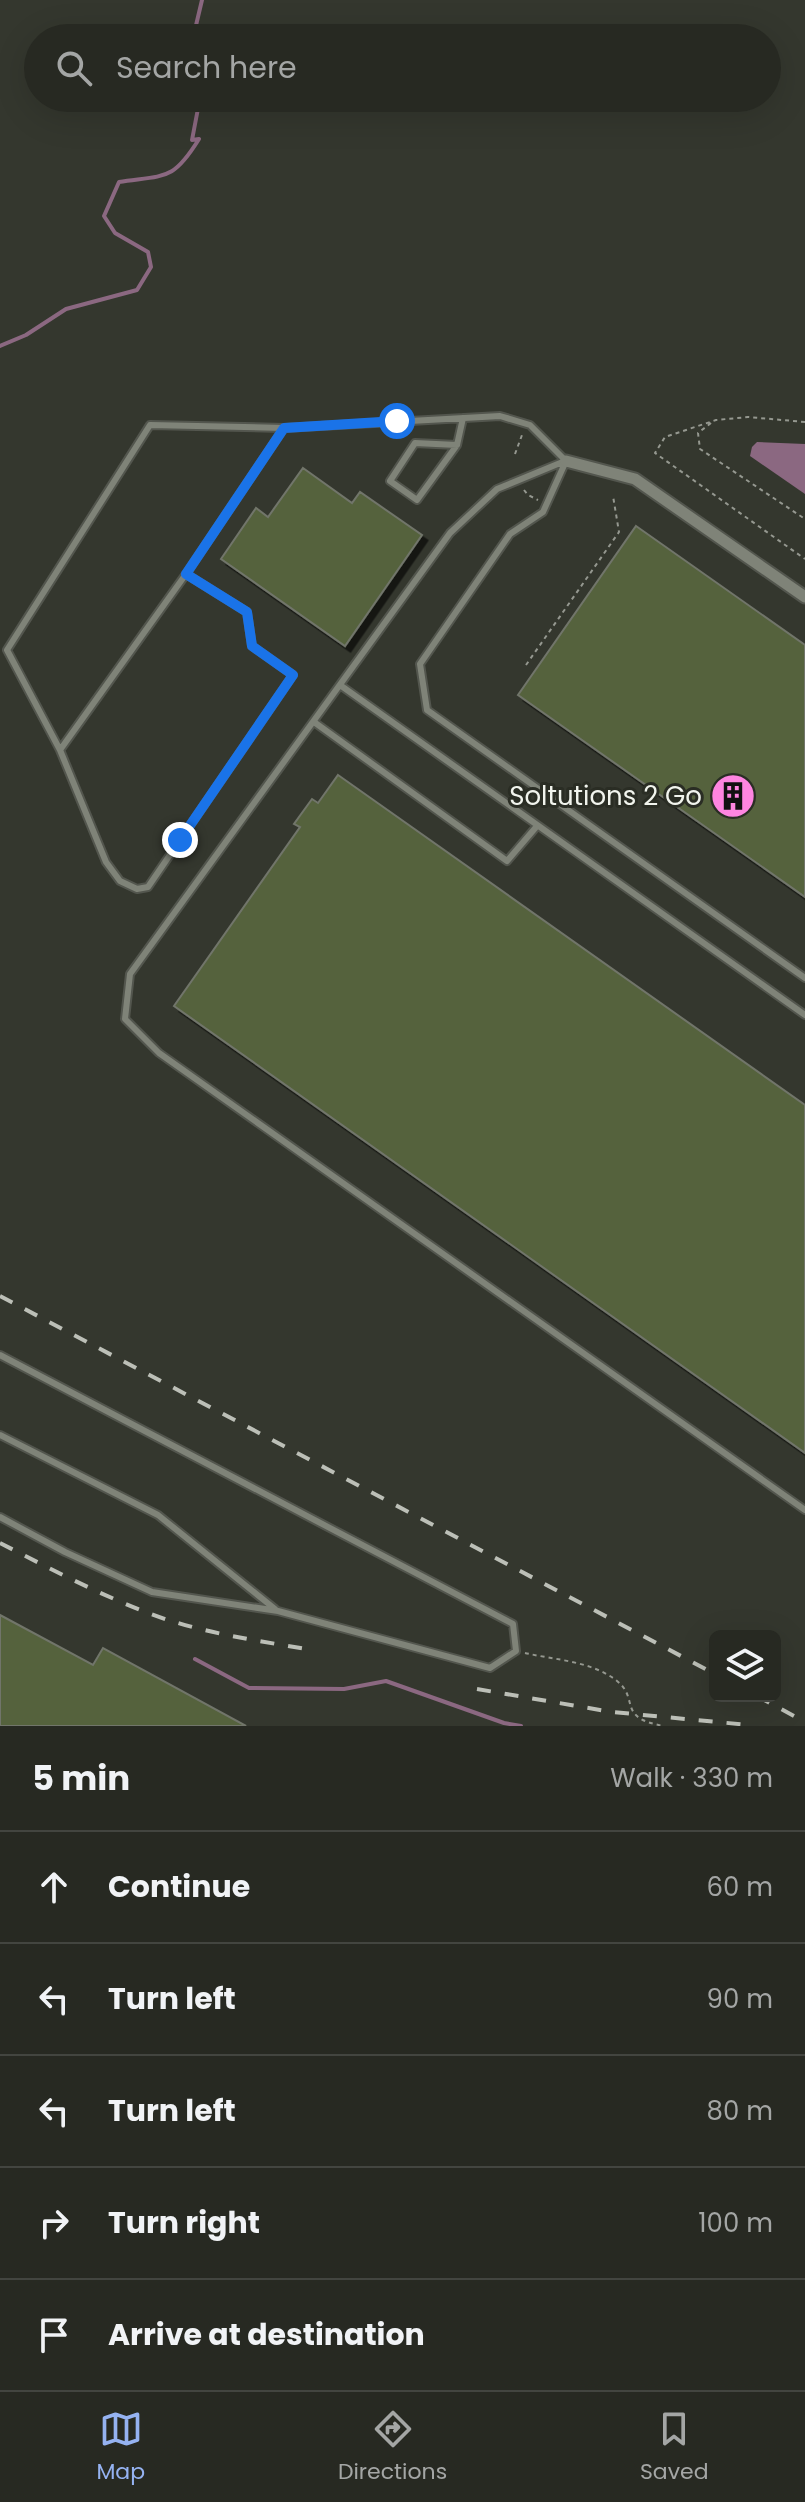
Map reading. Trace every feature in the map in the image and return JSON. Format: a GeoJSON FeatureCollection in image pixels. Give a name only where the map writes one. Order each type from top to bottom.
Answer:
{"type":"FeatureCollection","features":[{"type":"Feature","properties":{"kind":"street"},"geometry":{"type":"LineString","coordinates":[[566,461],[635,479],[805,597]]}},
{"type":"Feature","properties":{"kind":"lane"},"geometry":{"type":"LineString","coordinates":[[186,574],[247,612],[252,646],[293,675],[148,887],[137,889],[120,881],[106,862],[60,750],[7,650],[150,425],[284,428],[500,416],[530,425],[566,461]]}},
{"type":"Feature","properties":{"kind":"lane"},"geometry":{"type":"LineString","coordinates":[[457,445],[415,443],[390,481],[417,500],[457,445],[463,418]]}},
{"type":"Feature","properties":{"kind":"lane"},"geometry":{"type":"LineString","coordinates":[[60,750],[186,574],[284,428]]}},
{"type":"Feature","properties":{"kind":"lane"},"geometry":{"type":"LineString","coordinates":[[566,461],[497,489],[450,533],[130,974],[125,1019],[159,1053],[805,1510]]}},
{"type":"Feature","properties":{"kind":"lane"},"geometry":{"type":"LineString","coordinates":[[566,461],[543,512],[510,534],[420,664],[427,710],[805,978]]}},
{"type":"Feature","properties":{"kind":"lane"},"geometry":{"type":"LineString","coordinates":[[340,685],[805,1015]]}},
{"type":"Feature","properties":{"kind":"lane"},"geometry":{"type":"LineString","coordinates":[[314,722],[507,861],[537,826]]}},
{"type":"Feature","properties":{"kind":"lane"},"geometry":{"type":"LineString","coordinates":[[0,1355],[513,1624],[516,1651],[490,1668],[278,1611],[152,1592],[65,1552],[0,1517]]}},
{"type":"Feature","properties":{"kind":"lane"},"geometry":{"type":"LineString","coordinates":[[0,1435],[158,1515],[278,1611]]}},
{"type":"Feature","properties":{"kind":"path"},"geometry":{"type":"LineString","coordinates":[[805,422],[748,417],[716,420],[665,437],[655,453],[805,559]]}},
{"type":"Feature","properties":{"kind":"path"},"geometry":{"type":"LineString","coordinates":[[716,420],[698,433],[700,449],[805,519]]}},
{"type":"Feature","properties":{"kind":"path"},"geometry":{"type":"LineString","coordinates":[[515,454],[522,435]]}},
{"type":"Feature","properties":{"kind":"path"},"geometry":{"type":"LineString","coordinates":[[521,486],[528,495],[539,501]]}},
{"type":"Feature","properties":{"kind":"path"},"geometry":{"type":"LineString","coordinates":[[526,665],[619,532],[613,496]]}},
{"type":"Feature","properties":{"kind":"path"},"geometry":{"type":"LineString","coordinates":[[516,1651],[597,1668],[620,1683],[633,1714],[646,1723],[664,1726]]}},
{"type":"Feature","properties":{"kind":"shaded area"},"geometry":{"type":"Polygon","coordinates":[[[757,442],[805,444],[805,494],[750,456],[757,442]]]}},
{"type":"Feature","properties":{"kind":"building"},"geometry":{"type":"Polygon","coordinates":[[[303,468],[352,503],[360,492],[422,535],[345,646],[221,559],[256,508],[268,517],[303,468]]]}},
{"type":"Feature","properties":{"kind":"building","name":"Soltutions 2 Go"},"geometry":{"type":"Polygon","coordinates":[[[636,526],[805,645],[805,897],[518,695],[636,526]]]}},
{"type":"Feature","properties":{"kind":"building"},"geometry":{"type":"Polygon","coordinates":[[[338,775],[805,1105],[805,1453],[174,1006],[300,827],[294,824],[312,799],[318,803],[338,775]]]}},
{"type":"Feature","properties":{"kind":"building"},"geometry":{"type":"Polygon","coordinates":[[[0,1615],[93,1665],[103,1648],[246,1726],[0,1726],[0,1615]]]}},
{"type":"Feature","properties":{"kind":"waterway"},"geometry":{"type":"LineString","coordinates":[[196,24],[202,0]]}},
{"type":"Feature","properties":{"kind":"waterway"},"geometry":{"type":"LineString","coordinates":[[0,346],[26,335],[66,309],[137,290],[151,267],[148,252],[115,233],[104,216],[119,182],[167,174],[182,162],[199,139],[192,140],[197,112]]}},
{"type":"Feature","properties":{"kind":"waterway"},"geometry":{"type":"LineString","coordinates":[[195,1659],[249,1688],[344,1689],[386,1681],[504,1723],[521,1726]]}},
{"type":"Feature","properties":{"kind":"railway"},"geometry":{"type":"LineString","coordinates":[[0,1296],[709,1671]]}},
{"type":"Feature","properties":{"kind":"railway"},"geometry":{"type":"LineString","coordinates":[[0,1543],[103,1594],[168,1620],[306,1649]]}},
{"type":"Feature","properties":{"kind":"railway"},"geometry":{"type":"LineString","coordinates":[[477,1689],[612,1712],[749,1725]]}},
{"type":"Feature","properties":{"kind":"railway"},"geometry":{"type":"LineString","coordinates":[[768,1702],[805,1722]]}},
{"type":"Feature","properties":{"kind":"place","name":"Soltutions 2 Go"},"geometry":{"type":"Point","coordinates":[733,796]}},
{"type":"Feature","properties":{"kind":"route"},"geometry":{"type":"LineString","coordinates":[[180,840],[293,675],[252,646],[247,612],[186,574],[284,428],[397,421]]}}]}
